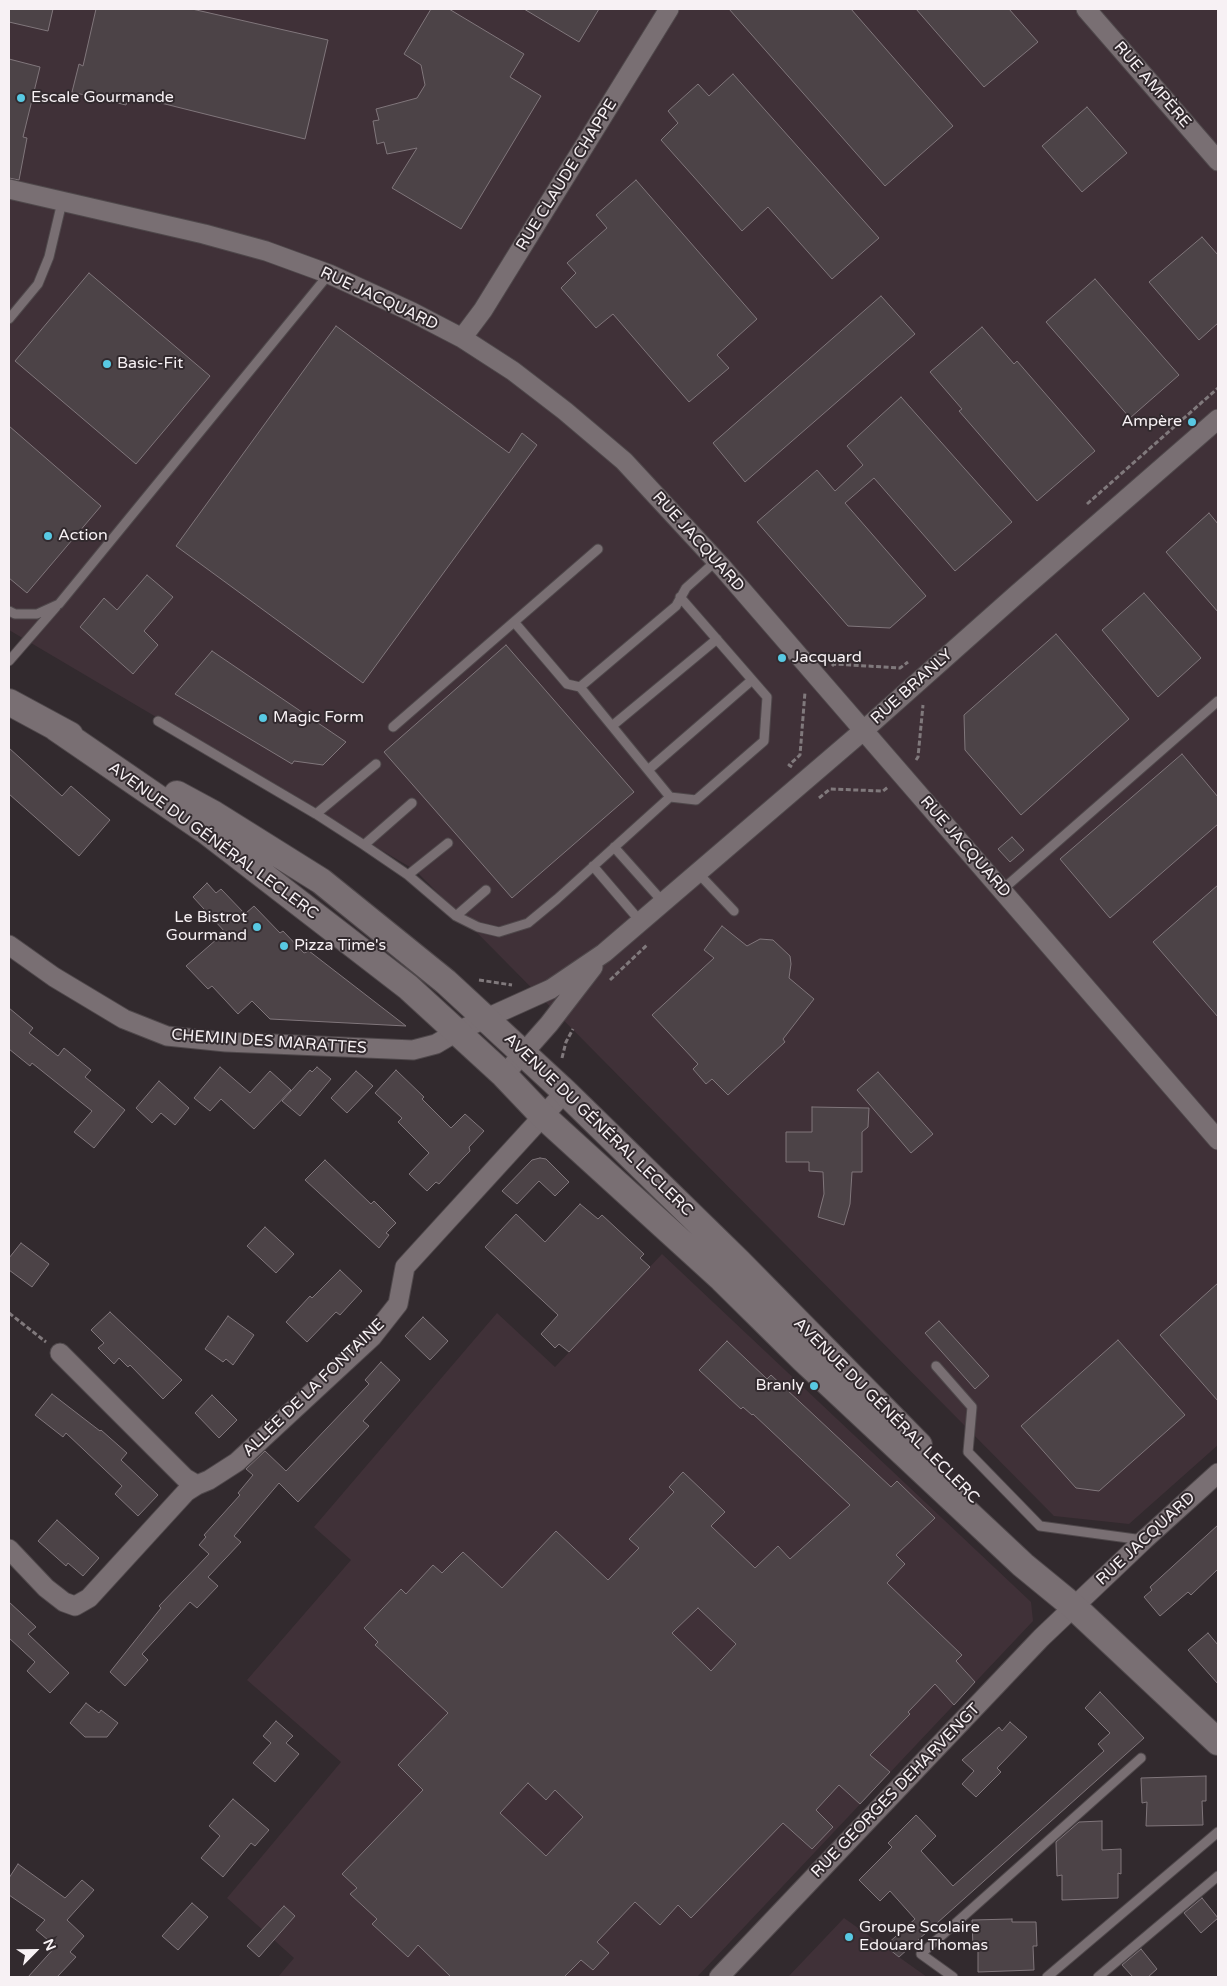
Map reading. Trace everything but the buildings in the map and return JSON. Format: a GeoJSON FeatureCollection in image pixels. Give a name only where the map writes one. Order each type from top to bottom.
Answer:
{"type":"FeatureCollection","features":[{"type":"Feature","properties":{"kind":"main road","name":"AVENUE DU GÉNÉRAL LECLERC"},"geometry":{"type":"LineString","coordinates":[[9,702],[214,814],[321,881],[446,982],[565,1092],[739,1262],[1028,1556],[1073,1606]]}},
{"type":"Feature","properties":{"kind":"main road","name":"AVENUE DU GÉNÉRAL LECLERC"},"geometry":{"type":"LineString","coordinates":[[56,728],[206,831],[408,987],[458,1031],[543,1116],[722,1280],[803,1359],[1023,1565],[1073,1606],[1218,1742]]}},
{"type":"Feature","properties":{"kind":"street","name":"RUE CLAUDE CHAPPE"},"geometry":{"type":"LineString","coordinates":[[462,338],[483,310],[669,9]]}},
{"type":"Feature","properties":{"kind":"street","name":"RUE AMPÈRE"},"geometry":{"type":"LineString","coordinates":[[1086,9],[1218,161]]}},
{"type":"Feature","properties":{"kind":"street","name":"RUE JACQUARD"},"geometry":{"type":"LineString","coordinates":[[9,189],[212,236],[266,251],[329,274],[412,312],[462,338],[520,377],[565,411],[624,461],[716,561],[1218,1140]]}},
{"type":"Feature","properties":{"kind":"street","name":"RUE BRANLY"},"geometry":{"type":"LineString","coordinates":[[488,1019],[551,989],[604,953],[864,730],[1017,594],[1218,420]]}},
{"type":"Feature","properties":{"kind":"street","name":"CHEMIN DES MARATTES"},"geometry":{"type":"LineString","coordinates":[[9,945],[54,977],[124,1019],[166,1036],[226,1042],[413,1050],[436,1044],[458,1031],[488,1019]]}},
{"type":"Feature","properties":{"kind":"street","name":"RUE BRANLY"},"geometry":{"type":"LineString","coordinates":[[504,1075],[522,1052],[549,1024],[604,953]]}},
{"type":"Feature","properties":{"kind":"street","name":"ALLÉE DE LA FONTAINE"},"geometry":{"type":"LineString","coordinates":[[9,1549],[46,1588],[64,1602],[75,1606],[88,1598],[186,1492],[210,1480],[237,1462],[372,1337],[398,1304],[404,1267],[565,1092]]}},
{"type":"Feature","properties":{"kind":"street"},"geometry":{"type":"LineString","coordinates":[[60,1354],[184,1478],[197,1485]]}},
{"type":"Feature","properties":{"kind":"street","name":"RUE JACQUARD"},"geometry":{"type":"LineString","coordinates":[[1073,1606],[1218,1473]]}},
{"type":"Feature","properties":{"kind":"street","name":"RUE GEORGES DEHARVENGT"},"geometry":{"type":"LineString","coordinates":[[719,1977],[1073,1606]]}},
{"type":"Feature","properties":{"kind":"lane"},"geometry":{"type":"LineString","coordinates":[[9,319],[38,284],[49,257],[62,202]]}},
{"type":"Feature","properties":{"kind":"lane"},"geometry":{"type":"LineString","coordinates":[[9,661],[59,604],[329,274]]}},
{"type":"Feature","properties":{"kind":"lane"},"geometry":{"type":"LineString","coordinates":[[393,727],[598,548]]}},
{"type":"Feature","properties":{"kind":"lane"},"geometry":{"type":"LineString","coordinates":[[580,687],[676,606],[686,588],[716,561]]}},
{"type":"Feature","properties":{"kind":"lane"},"geometry":{"type":"LineString","coordinates":[[515,622],[567,684],[580,687],[670,797],[696,800],[764,742],[767,697],[680,598]]}},
{"type":"Feature","properties":{"kind":"lane"},"geometry":{"type":"LineString","coordinates":[[9,612],[15,614],[37,614],[59,604]]}},
{"type":"Feature","properties":{"kind":"lane"},"geometry":{"type":"LineString","coordinates":[[612,726],[717,639]]}},
{"type":"Feature","properties":{"kind":"lane"},"geometry":{"type":"LineString","coordinates":[[648,770],[752,680]]}},
{"type":"Feature","properties":{"kind":"lane"},"geometry":{"type":"LineString","coordinates":[[1002,890],[1218,701]]}},
{"type":"Feature","properties":{"kind":"lane"},"geometry":{"type":"LineString","coordinates":[[158,721],[316,814],[364,845],[408,875],[456,916],[478,926],[499,932],[528,923],[670,797]]}},
{"type":"Feature","properties":{"kind":"lane"},"geometry":{"type":"LineString","coordinates":[[316,814],[376,764]]}},
{"type":"Feature","properties":{"kind":"lane"},"geometry":{"type":"LineString","coordinates":[[364,845],[412,803]]}},
{"type":"Feature","properties":{"kind":"lane"},"geometry":{"type":"LineString","coordinates":[[408,875],[448,843]]}},
{"type":"Feature","properties":{"kind":"lane"},"geometry":{"type":"LineString","coordinates":[[614,847],[663,902]]}},
{"type":"Feature","properties":{"kind":"lane"},"geometry":{"type":"LineString","coordinates":[[593,866],[640,921]]}},
{"type":"Feature","properties":{"kind":"lane"},"geometry":{"type":"LineString","coordinates":[[697,872],[734,911]]}},
{"type":"Feature","properties":{"kind":"lane"},"geometry":{"type":"LineString","coordinates":[[456,916],[486,890]]}},
{"type":"Feature","properties":{"kind":"lane"},"geometry":{"type":"LineString","coordinates":[[936,1366],[972,1407],[968,1452],[1040,1526],[1144,1540]]}},
{"type":"Feature","properties":{"kind":"lane"},"geometry":{"type":"LineString","coordinates":[[953,1977],[922,1954],[1141,1758]]}},
{"type":"Feature","properties":{"kind":"lane"},"geometry":{"type":"LineString","coordinates":[[1048,1977],[1218,1832]]}},
{"type":"Feature","properties":{"kind":"lane"},"geometry":{"type":"LineString","coordinates":[[1098,1977],[1218,1876]]}},
{"type":"Feature","properties":{"kind":"path"},"geometry":{"type":"LineString","coordinates":[[1086,505],[1218,388]]}},
{"type":"Feature","properties":{"kind":"path"},"geometry":{"type":"LineString","coordinates":[[820,797],[789,764],[800,755],[805,689],[834,664],[900,668],[909,661]]}},
{"type":"Feature","properties":{"kind":"path"},"geometry":{"type":"LineString","coordinates":[[9,1313],[60,1354]]}},
{"type":"Feature","properties":{"kind":"shaded area"},"geometry":{"type":"Polygon","coordinates":[[[9,9],[1218,9],[1218,1445],[1129,1524],[1054,1516],[415,870],[9,630],[9,9]]]}},
{"type":"Feature","properties":{"kind":"shaded area"},"geometry":{"type":"Polygon","coordinates":[[[662,1254],[1031,1602],[1033,1621],[697,1977],[278,1977],[294,1958],[227,1898],[341,1762],[247,1680],[351,1560],[314,1527],[497,1313],[555,1367],[662,1254]]]}},
{"type":"Feature","properties":{"kind":"shaded area","name":"Groupe Scolaire Edouard Thomas"},"geometry":{"type":"Polygon","coordinates":[[[844,1918],[927,1977],[788,1977],[844,1918]]]}},
{"type":"Feature","properties":{"kind":"place","name":"Escale Gourmande"},"geometry":{"type":"Point","coordinates":[21,98]}},
{"type":"Feature","properties":{"kind":"place","name":"Basic-Fit"},"geometry":{"type":"Point","coordinates":[107,364]}},
{"type":"Feature","properties":{"kind":"place","name":"Ampère"},"geometry":{"type":"Point","coordinates":[1192,422]}},
{"type":"Feature","properties":{"kind":"place","name":"Action"},"geometry":{"type":"Point","coordinates":[48,536]}},
{"type":"Feature","properties":{"kind":"place","name":"Jacquard"},"geometry":{"type":"Point","coordinates":[782,658]}},
{"type":"Feature","properties":{"kind":"place","name":"Magic Form"},"geometry":{"type":"Point","coordinates":[263,718]}},
{"type":"Feature","properties":{"kind":"place","name":"Le Bistrot Gourmand"},"geometry":{"type":"Point","coordinates":[257,927]}},
{"type":"Feature","properties":{"kind":"place","name":"Pizza Time's"},"geometry":{"type":"Point","coordinates":[284,946]}},
{"type":"Feature","properties":{"kind":"place","name":"Branly"},"geometry":{"type":"Point","coordinates":[814,1386]}},
{"type":"Feature","properties":{"kind":"place","name":"Groupe Scolaire Edouard Thomas"},"geometry":{"type":"Point","coordinates":[849,1937]}}]}
